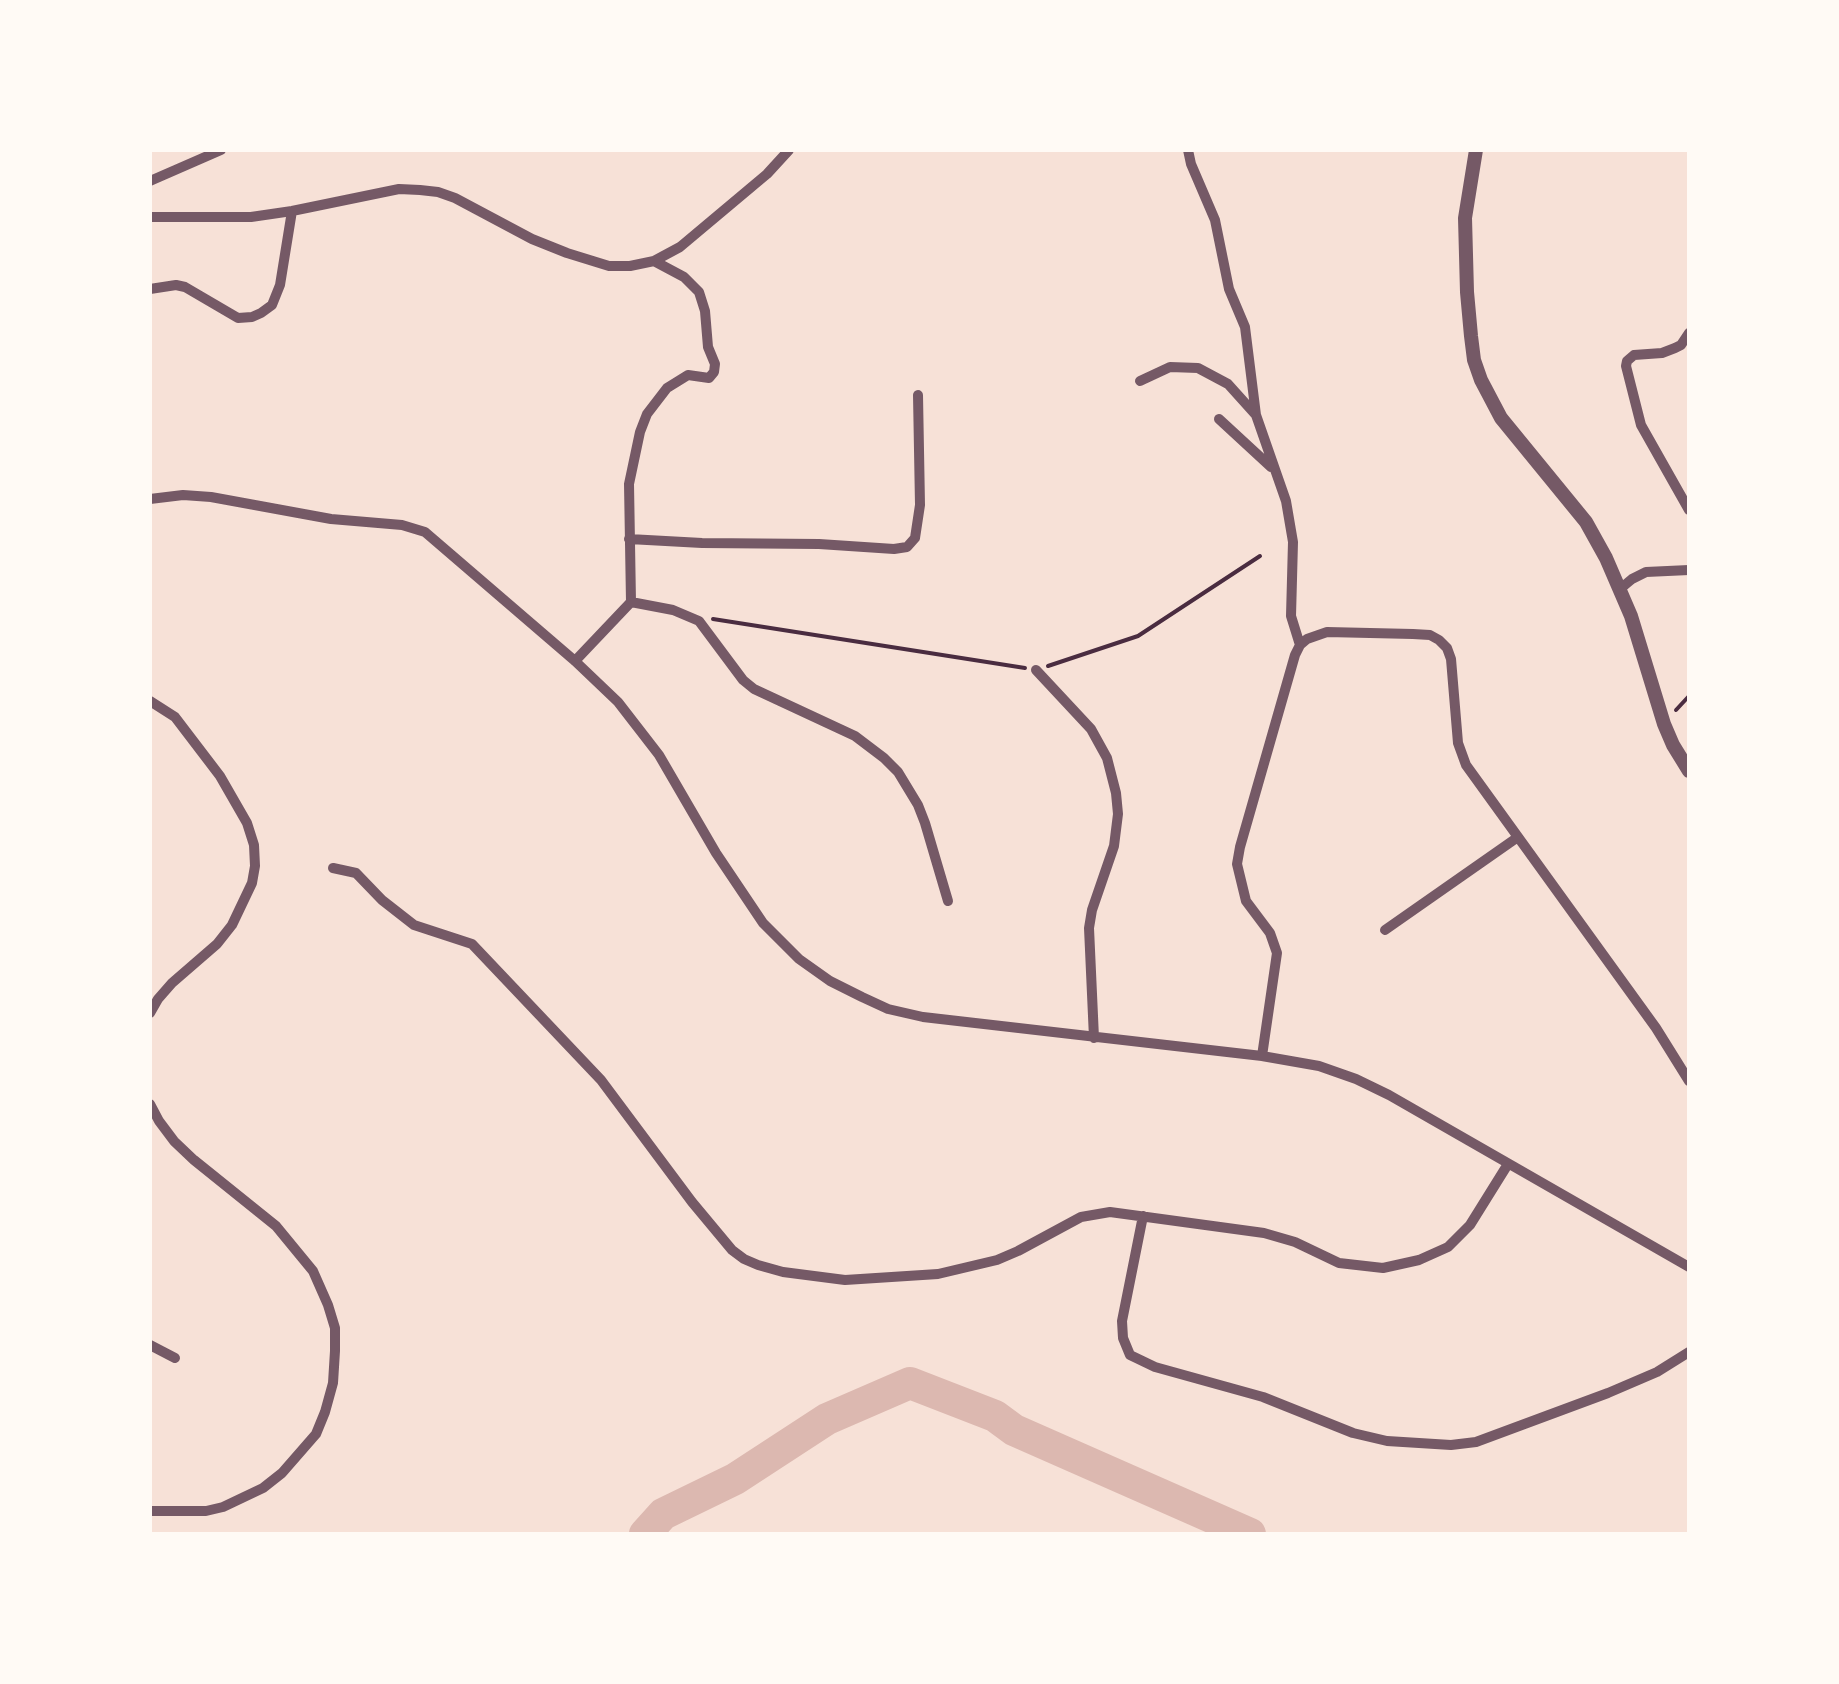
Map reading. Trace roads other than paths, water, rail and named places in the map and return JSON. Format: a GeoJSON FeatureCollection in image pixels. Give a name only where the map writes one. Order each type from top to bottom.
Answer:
{"type":"FeatureCollection","features":[{"type":"Feature","properties":{"kind":"street"},"geometry":{"type":"LineString","coordinates":[[150,181],[221,150]]}},
{"type":"Feature","properties":{"kind":"street"},"geometry":{"type":"LineString","coordinates":[[150,217],[251,216],[292,212],[399,189],[438,192],[589,261],[630,266],[654,262],[680,248],[767,174],[789,150]]}},
{"type":"Feature","properties":{"kind":"street"},"geometry":{"type":"LineString","coordinates":[[1188,150],[1214,220],[1229,289],[1245,328],[1256,415],[1286,501],[1293,542],[1291,616],[1300,646],[1238,864],[1246,901],[1270,933],[1276,953],[1262,1056]]}},
{"type":"Feature","properties":{"kind":"street"},"geometry":{"type":"LineString","coordinates":[[1476,150],[1466,218],[1467,292],[1474,360],[1501,418],[1586,522],[1606,558],[1632,616],[1664,724],[1689,771]]}},
{"type":"Feature","properties":{"kind":"street"},"geometry":{"type":"LineString","coordinates":[[150,289],[176,285],[238,318],[260,313],[272,304],[280,285],[292,212]]}},
{"type":"Feature","properties":{"kind":"street"},"geometry":{"type":"LineString","coordinates":[[575,661],[630,602],[629,484],[647,414],[674,382],[688,375],[709,378],[714,372],[699,292],[684,277],[654,262]]}},
{"type":"Feature","properties":{"kind":"street"},"geometry":{"type":"LineString","coordinates":[[1689,333],[1675,348],[1662,354],[1634,356],[1626,366],[1640,426],[1689,510]]}},
{"type":"Feature","properties":{"kind":"street"},"geometry":{"type":"LineString","coordinates":[[1140,380],[1170,367],[1198,368],[1228,384],[1256,415]]}},
{"type":"Feature","properties":{"kind":"street"},"geometry":{"type":"LineString","coordinates":[[629,539],[907,547],[915,538],[920,505],[918,395]]}},
{"type":"Feature","properties":{"kind":"street"},"geometry":{"type":"LineString","coordinates":[[1220,419],[1275,472]]}},
{"type":"Feature","properties":{"kind":"street"},"geometry":{"type":"LineString","coordinates":[[150,499],[211,497],[426,532],[618,702],[659,755],[763,924],[780,943],[830,981],[888,1009],[906,1013],[1262,1056],[1319,1066],[1356,1078],[1689,1268]]}},
{"type":"Feature","properties":{"kind":"street"},"geometry":{"type":"LineString","coordinates":[[1620,590],[1638,574],[1689,570]]}},
{"type":"Feature","properties":{"kind":"street"},"geometry":{"type":"LineString","coordinates":[[630,602],[699,621],[743,680],[854,736],[884,758],[898,772],[918,805],[948,901]]}},
{"type":"Feature","properties":{"kind":"street"},"geometry":{"type":"LineString","coordinates":[[1300,646],[1316,634],[1327,632],[1430,635],[1447,648],[1456,729],[1466,764],[1656,1028],[1689,1082]]}},
{"type":"Feature","properties":{"kind":"street"},"geometry":{"type":"LineString","coordinates":[[1036,670],[1090,729],[1107,758],[1116,793],[1114,846],[1089,928],[1094,1038]]}},
{"type":"Feature","properties":{"kind":"street"},"geometry":{"type":"LineString","coordinates":[[150,701],[175,717],[220,776],[247,823],[255,866],[252,883],[232,925],[158,999],[150,1013]]}},
{"type":"Feature","properties":{"kind":"street"},"geometry":{"type":"LineString","coordinates":[[1385,930],[1518,837]]}},
{"type":"Feature","properties":{"kind":"street"},"geometry":{"type":"LineString","coordinates":[[332,868],[356,873],[382,900],[414,924],[472,944],[601,1080],[720,1237],[744,1258],[784,1272],[845,1280],[938,1274],[996,1260],[1081,1218],[1110,1212],[1279,1236],[1339,1262],[1382,1268],[1419,1260],[1448,1247],[1470,1225],[1508,1164]]}},
{"type":"Feature","properties":{"kind":"street"},"geometry":{"type":"LineString","coordinates":[[150,1104],[174,1141],[276,1226],[313,1270],[335,1328],[335,1351],[333,1383],[316,1434],[282,1473],[263,1488],[223,1507],[150,1511]]}},
{"type":"Feature","properties":{"kind":"street"},"geometry":{"type":"LineString","coordinates":[[1142,1216],[1122,1321],[1130,1356],[1263,1397],[1353,1434],[1387,1441],[1451,1445],[1476,1442],[1608,1394],[1657,1372],[1689,1352]]}},
{"type":"Feature","properties":{"kind":"street"},"geometry":{"type":"LineString","coordinates":[[150,1345],[175,1358]]}},
{"type":"Feature","properties":{"kind":"waterway"},"geometry":{"type":"LineString","coordinates":[[645,1534],[663,1514],[735,1479],[827,1419],[910,1383],[995,1416],[1014,1430],[1250,1534]]}}]}
